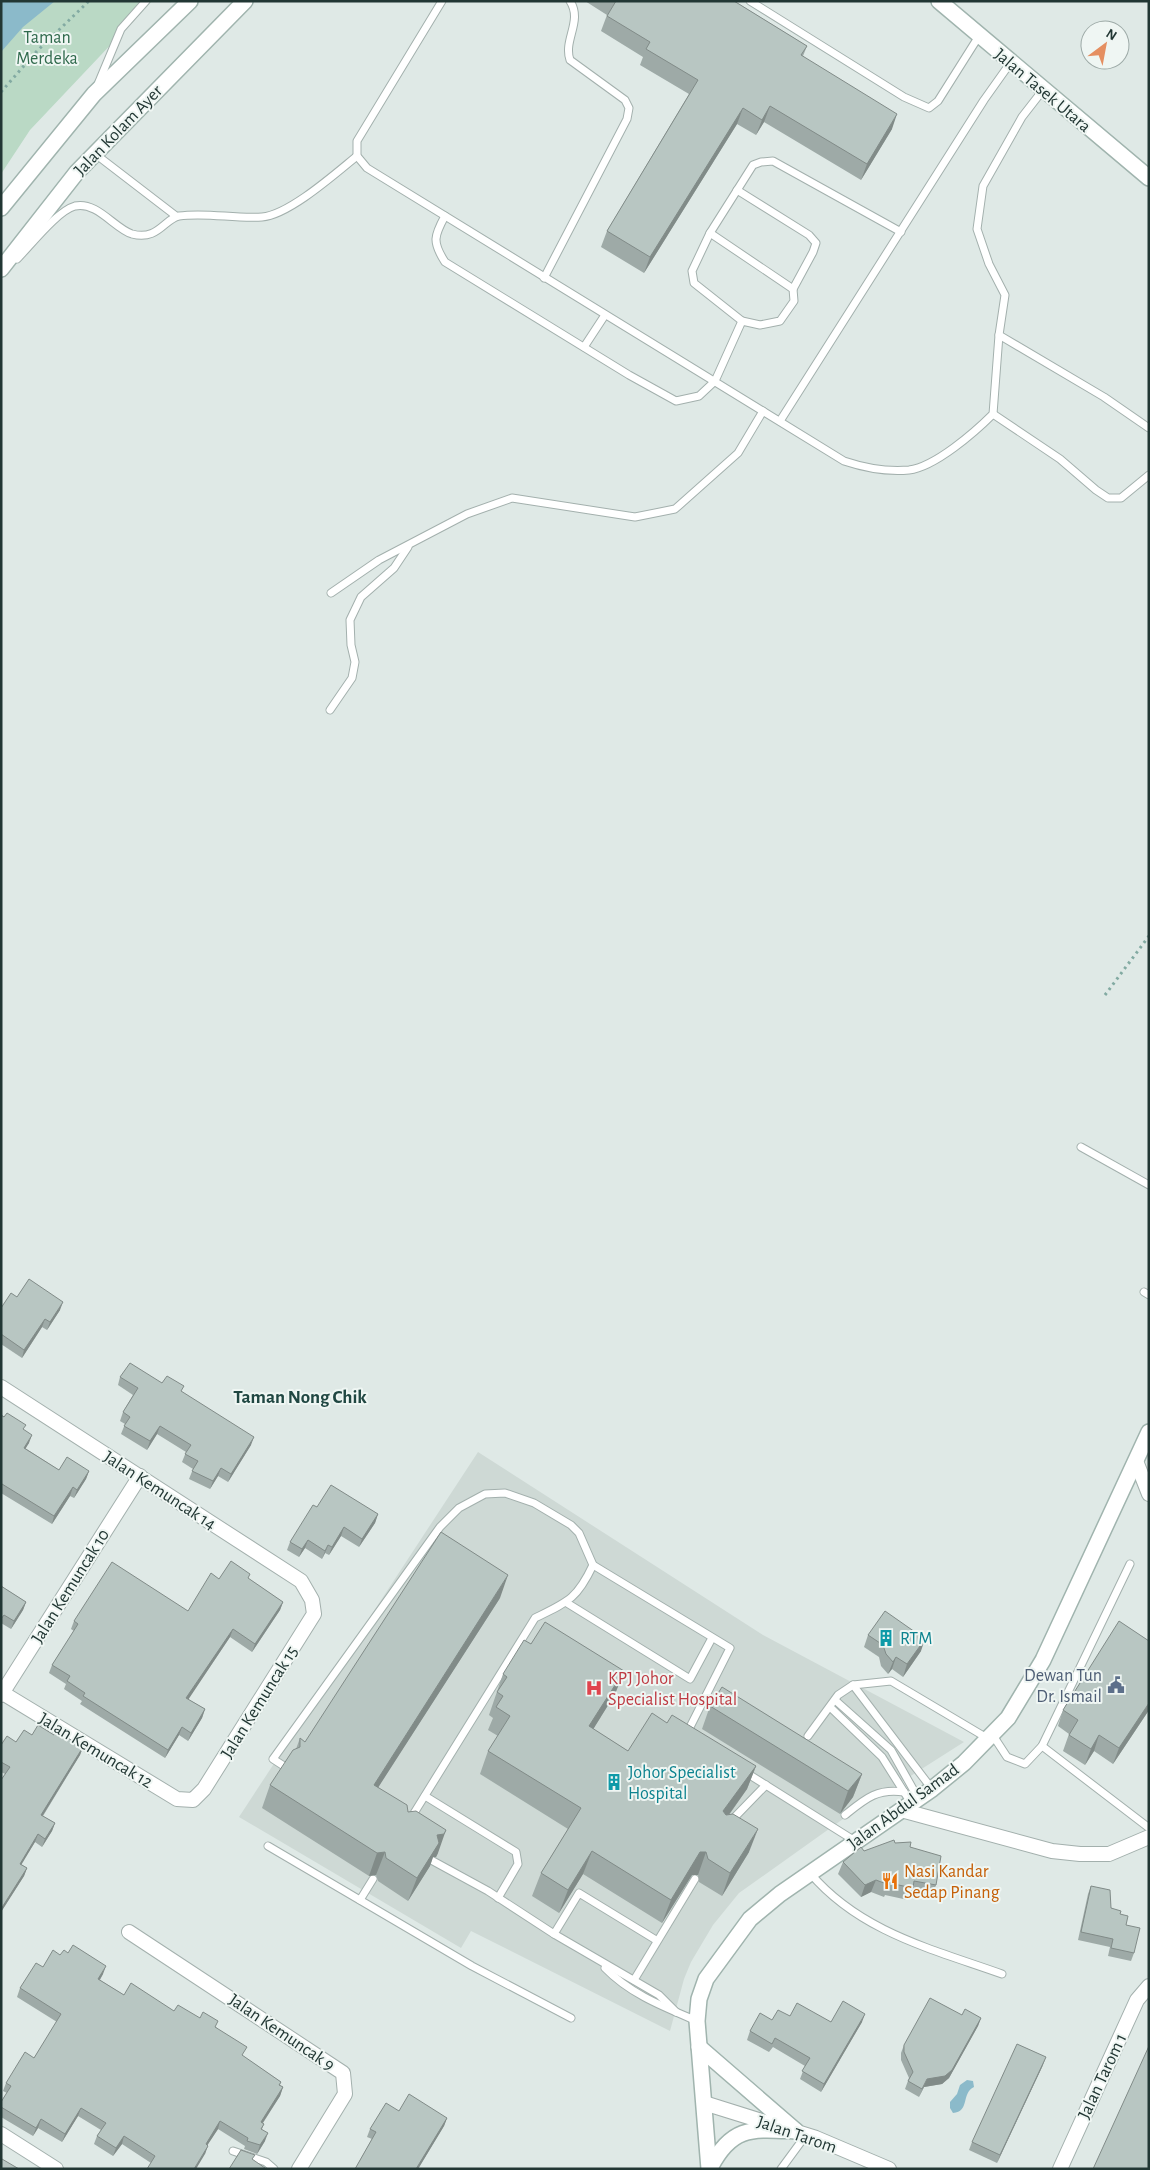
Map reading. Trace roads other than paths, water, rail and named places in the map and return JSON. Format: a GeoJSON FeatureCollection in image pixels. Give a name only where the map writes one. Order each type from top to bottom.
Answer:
{"type":"FeatureCollection","features":[{"type":"Feature","properties":{"kind":"street"},"geometry":{"type":"LineString","coordinates":[[1,208],[94,94],[190,1]]}},
{"type":"Feature","properties":{"kind":"street","name":"Jalan Kolam Ayer"},"geometry":{"type":"LineString","coordinates":[[1,270],[94,153],[245,1]]}},
{"type":"Feature","properties":{"kind":"street","name":"Jalan Tasek Utara"},"geometry":{"type":"LineString","coordinates":[[939,1],[1149,178]]}},
{"type":"Feature","properties":{"kind":"street","name":"Jalan Kemuncak 14"},"geometry":{"type":"LineString","coordinates":[[1,1387],[301,1581],[312,1600]]}},
{"type":"Feature","properties":{"kind":"street","name":"Jalan Abdul Samad"},"geometry":{"type":"LineString","coordinates":[[709,2169],[697,2021],[699,1999],[706,1979],[750,1919],[780,1894],[909,1801],[932,1789],[964,1763],[1008,1718],[1043,1660],[1149,1432]]}},
{"type":"Feature","properties":{"kind":"street"},"geometry":{"type":"LineString","coordinates":[[1136,1461],[1149,1494]]}},
{"type":"Feature","properties":{"kind":"street","name":"Jalan Kemuncak 10"},"geometry":{"type":"LineString","coordinates":[[2,1694],[140,1476]]}},
{"type":"Feature","properties":{"kind":"street","name":"Jalan Kemuncak 15"},"geometry":{"type":"LineString","coordinates":[[193,1800],[204,1790],[314,1614],[312,1600]]}},
{"type":"Feature","properties":{"kind":"street","name":"Jalan Kemuncak 12"},"geometry":{"type":"LineString","coordinates":[[2,1694],[177,1799],[193,1800]]}},
{"type":"Feature","properties":{"kind":"street"},"geometry":{"type":"LineString","coordinates":[[909,1801],[1052,1852],[1109,1854],[1149,1837]]}},
{"type":"Feature","properties":{"kind":"street","name":"Jalan Kemuncak 9"},"geometry":{"type":"LineString","coordinates":[[130,1932],[342,2073],[345,2094],[299,2169]]}},
{"type":"Feature","properties":{"kind":"street","name":"Jalan Tarom 1"},"geometry":{"type":"LineString","coordinates":[[1060,2169],[1137,2000],[1149,1986]]}},
{"type":"Feature","properties":{"kind":"street"},"geometry":{"type":"LineString","coordinates":[[699,2046],[801,2133]]}},
{"type":"Feature","properties":{"kind":"street","name":"Jalan Tarom"},"geometry":{"type":"LineString","coordinates":[[704,2103],[801,2133],[867,2165],[889,2169]]}},
{"type":"Feature","properties":{"kind":"street"},"geometry":{"type":"LineString","coordinates":[[709,2169],[718,2151],[729,2139],[763,2130],[801,2133]]}},
{"type":"Feature","properties":{"kind":"street"},"geometry":{"type":"LineString","coordinates":[[1,2134],[56,2169]]}},
{"type":"Feature","properties":{"kind":"lane"},"geometry":{"type":"LineString","coordinates":[[94,94],[121,28],[146,1]]}},
{"type":"Feature","properties":{"kind":"lane"},"geometry":{"type":"LineString","coordinates":[[442,1],[357,140],[357,156],[367,168],[844,461],[866,468],[911,470],[938,458],[972,435],[993,414],[1004,295],[989,264],[977,228],[983,186],[1022,117],[1043,90]]}},
{"type":"Feature","properties":{"kind":"lane"},"geometry":{"type":"LineString","coordinates":[[544,278],[627,119],[629,108],[625,100],[570,60],[567,52],[575,22],[576,9],[570,1]]}},
{"type":"Feature","properties":{"kind":"lane"},"geometry":{"type":"LineString","coordinates":[[750,1],[904,97],[929,108],[938,101],[979,36]]}},
{"type":"Feature","properties":{"kind":"lane"},"geometry":{"type":"LineString","coordinates":[[780,421],[984,100],[1011,62]]}},
{"type":"Feature","properties":{"kind":"lane"},"geometry":{"type":"LineString","coordinates":[[94,153],[176,216]]}},
{"type":"Feature","properties":{"kind":"lane"},"geometry":{"type":"LineString","coordinates":[[1,270],[21,255],[63,212],[76,206],[92,208],[132,234],[156,233],[176,216],[213,214],[264,217],[298,203],[357,156]]}},
{"type":"Feature","properties":{"kind":"lane"},"geometry":{"type":"LineString","coordinates":[[737,190],[809,235],[816,243],[813,252],[792,289],[794,300],[780,321],[760,324],[742,321],[694,283],[692,271],[710,233],[737,190],[753,165],[761,162],[773,162],[901,232]]}},
{"type":"Feature","properties":{"kind":"lane"},"geometry":{"type":"LineString","coordinates":[[445,216],[436,233],[436,248],[444,262],[676,401],[699,396],[715,382],[742,321]]}},
{"type":"Feature","properties":{"kind":"lane"},"geometry":{"type":"LineString","coordinates":[[710,233],[792,289]]}},
{"type":"Feature","properties":{"kind":"lane"},"geometry":{"type":"LineString","coordinates":[[584,347],[605,315]]}},
{"type":"Feature","properties":{"kind":"lane"},"geometry":{"type":"LineString","coordinates":[[1000,335],[1104,397],[1149,428]]}},
{"type":"Feature","properties":{"kind":"lane"},"geometry":{"type":"LineString","coordinates":[[331,592],[379,560],[467,514],[512,498],[635,517],[675,508],[738,453],[763,411]]}},
{"type":"Feature","properties":{"kind":"lane"},"geometry":{"type":"LineString","coordinates":[[993,414],[1060,459],[1108,498],[1121,498],[1149,475]]}},
{"type":"Feature","properties":{"kind":"lane"},"geometry":{"type":"LineString","coordinates":[[330,710],[352,678],[355,662],[350,645],[350,620],[361,596],[394,568],[410,545]]}},
{"type":"Feature","properties":{"kind":"lane"},"geometry":{"type":"LineString","coordinates":[[1081,1147],[1149,1185]]}},
{"type":"Feature","properties":{"kind":"lane"},"geometry":{"type":"LineString","coordinates":[[287,1768],[274,1759],[440,1527],[459,1508],[485,1494],[505,1493],[534,1503],[579,1533],[593,1565],[730,1648],[685,1736],[693,1741]]}},
{"type":"Feature","properties":{"kind":"lane"},"geometry":{"type":"LineString","coordinates":[[808,1736],[835,1700],[853,1685],[891,1681],[990,1736],[1007,1757],[1025,1764],[1042,1746],[1130,1564]]}},
{"type":"Feature","properties":{"kind":"lane"},"geometry":{"type":"LineString","coordinates":[[407,1824],[535,1618],[567,1603],[583,1586],[593,1565]]}},
{"type":"Feature","properties":{"kind":"lane"},"geometry":{"type":"LineString","coordinates":[[567,1603],[690,1679],[712,1638]]}},
{"type":"Feature","properties":{"kind":"lane"},"geometry":{"type":"LineString","coordinates":[[853,1685],[932,1789]]}},
{"type":"Feature","properties":{"kind":"lane"},"geometry":{"type":"LineString","coordinates":[[835,1700],[891,1750],[909,1801]]}},
{"type":"Feature","properties":{"kind":"lane"},"geometry":{"type":"LineString","coordinates":[[830,1707],[882,1757],[909,1801]]}},
{"type":"Feature","properties":{"kind":"lane"},"geometry":{"type":"LineString","coordinates":[[1042,1746],[1149,1828]]}},
{"type":"Feature","properties":{"kind":"lane"},"geometry":{"type":"LineString","coordinates":[[742,1770],[855,1841]]}},
{"type":"Feature","properties":{"kind":"lane"},"geometry":{"type":"LineString","coordinates":[[726,1827],[736,1813],[766,1785]]}},
{"type":"Feature","properties":{"kind":"lane"},"geometry":{"type":"LineString","coordinates":[[844,1815],[880,1791],[909,1801]]}},
{"type":"Feature","properties":{"kind":"lane"},"geometry":{"type":"LineString","coordinates":[[425,1796],[516,1852],[518,1864],[498,1898]]}},
{"type":"Feature","properties":{"kind":"lane"},"geometry":{"type":"LineString","coordinates":[[268,1846],[472,1966],[571,2018]]}},
{"type":"Feature","properties":{"kind":"lane"},"geometry":{"type":"LineString","coordinates":[[433,1861],[498,1898],[601,1963],[659,1995],[676,2012]]}},
{"type":"Feature","properties":{"kind":"lane"},"geometry":{"type":"LineString","coordinates":[[810,1872],[822,1888],[848,1909],[890,1934],[1002,1974]]}},
{"type":"Feature","properties":{"kind":"lane"},"geometry":{"type":"LineString","coordinates":[[360,1900],[373,1879]]}},
{"type":"Feature","properties":{"kind":"lane"},"geometry":{"type":"LineString","coordinates":[[634,1980],[656,1940],[695,1880]]}},
{"type":"Feature","properties":{"kind":"lane"},"geometry":{"type":"LineString","coordinates":[[554,1934],[579,1893],[656,1940]]}},
{"type":"Feature","properties":{"kind":"lane"},"geometry":{"type":"LineString","coordinates":[[601,1963],[617,1980],[655,2003],[697,2021]]}},
{"type":"Feature","properties":{"kind":"lane"},"geometry":{"type":"LineString","coordinates":[[781,2169],[801,2133]]}},
{"type":"Feature","properties":{"kind":"lane"},"geometry":{"type":"LineString","coordinates":[[233,2151],[266,2162],[274,2169]]}},
{"type":"Feature","properties":{"kind":"water"},"geometry":{"type":"Polygon","coordinates":[[[1,1],[55,1],[23,27],[1,52],[1,1]]]}},
{"type":"Feature","properties":{"kind":"water"},"geometry":{"type":"Polygon","coordinates":[[[967,2080],[973,2081],[974,2087],[968,2093],[962,2109],[953,2113],[950,2108],[950,2102],[957,2094],[960,2085],[967,2080]]]}},
{"type":"Feature","properties":{"kind":"place","name":"RTM"},"geometry":{"type":"Point","coordinates":[886,1638]}},
{"type":"Feature","properties":{"kind":"place","name":"Dewan Tun Dr. Ismail"},"geometry":{"type":"Point","coordinates":[1116,1685]}},
{"type":"Feature","properties":{"kind":"place","name":"KPJ Johor Specialist Hospital"},"geometry":{"type":"Point","coordinates":[594,1688]}},
{"type":"Feature","properties":{"kind":"place","name":"Johor Specialist Hospital"},"geometry":{"type":"Point","coordinates":[614,1782]}},
{"type":"Feature","properties":{"kind":"place","name":"Nasi Kandar Sedap Pinang"},"geometry":{"type":"Point","coordinates":[890,1881]}},
{"type":"Feature","properties":{"kind":"district","name":"Taman Nong Chik"},"geometry":{"type":"Point","coordinates":[300,1396]}},
{"type":"Feature","properties":{"kind":"park label","name":"Taman Merdeka"},"geometry":{"type":"Point","coordinates":[47,47]}}]}
